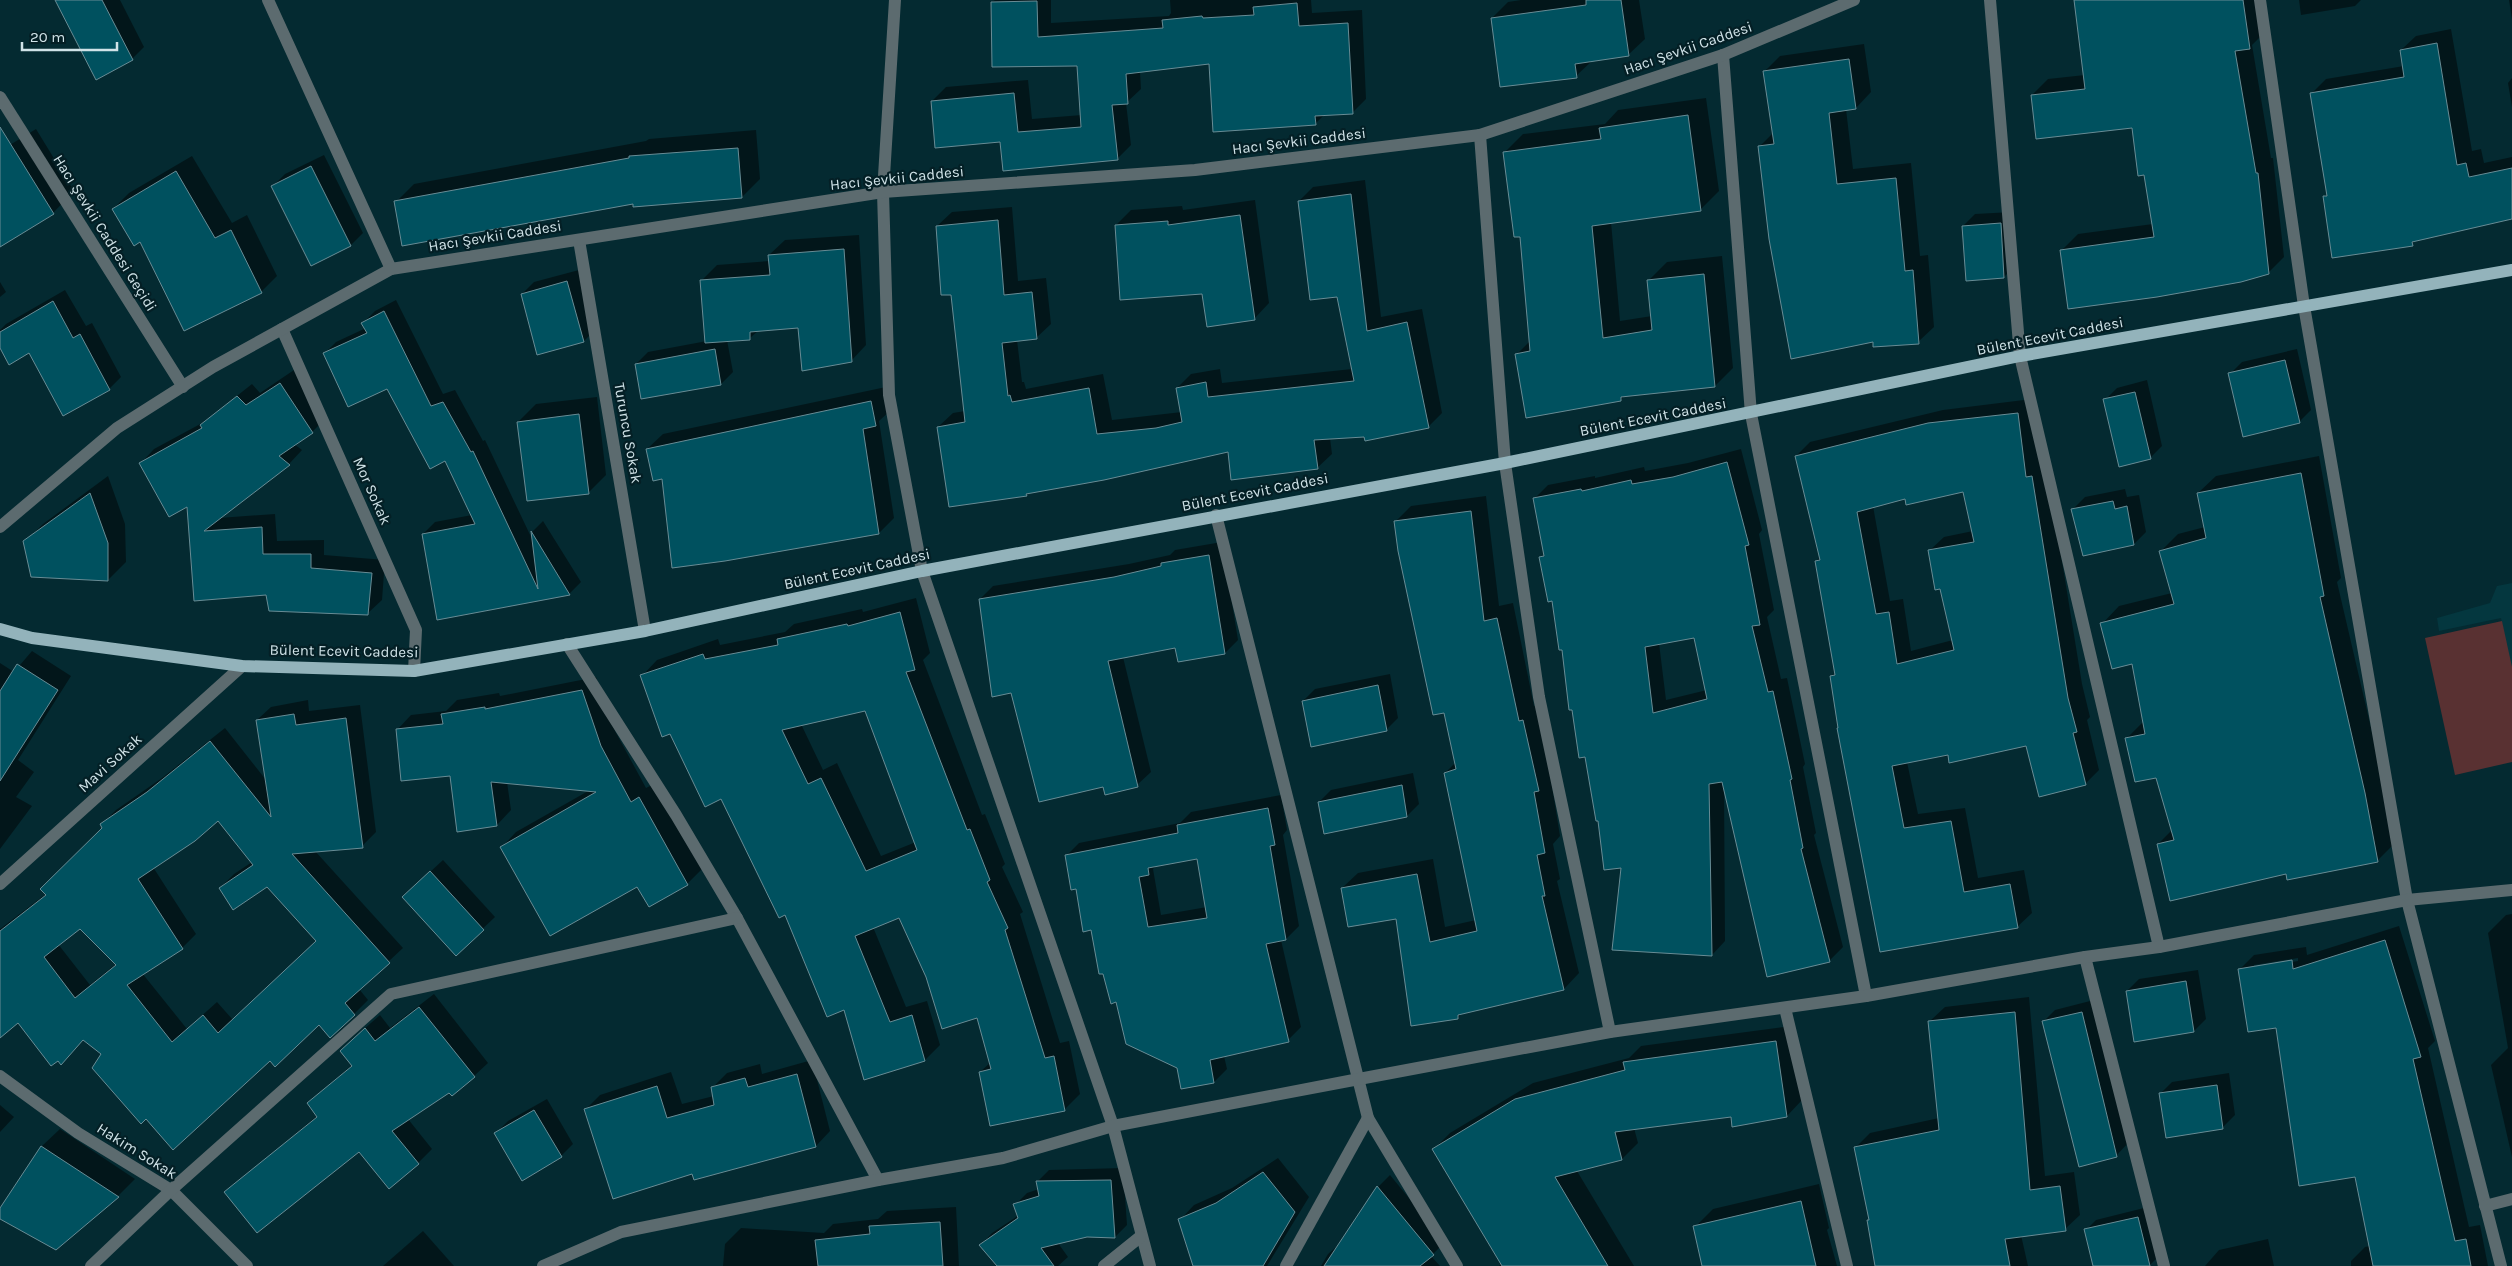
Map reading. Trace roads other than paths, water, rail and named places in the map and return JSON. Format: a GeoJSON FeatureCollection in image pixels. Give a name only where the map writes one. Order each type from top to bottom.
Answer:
{"type":"FeatureCollection","features":[{"type":"Feature","properties":{"kind":"main road","name":"Bülent Ecevit Caddesi"},"geometry":{"type":"LineString","coordinates":[[0,630],[32,638],[242,666],[414,670],[645,631],[922,571],[1216,515],[1505,463],[1751,414],[2020,356],[2512,270]]}},
{"type":"Feature","properties":{"kind":"street"},"geometry":{"type":"LineString","coordinates":[[268,0],[391,269]]}},
{"type":"Feature","properties":{"kind":"street"},"geometry":{"type":"LineString","coordinates":[[895,0],[883,192],[889,395],[922,571],[1113,1126],[1140,1238],[1150,1266]]}},
{"type":"Feature","properties":{"kind":"street","name":"Hacı Şevkii Caddesi"},"geometry":{"type":"LineString","coordinates":[[0,527],[117,428],[282,329],[391,269],[883,192],[1195,170],[1480,135],[1723,55],[1854,0]]}},
{"type":"Feature","properties":{"kind":"street"},"geometry":{"type":"LineString","coordinates":[[1990,0],[2020,356],[2159,947]]}},
{"type":"Feature","properties":{"kind":"street"},"geometry":{"type":"LineString","coordinates":[[2260,0],[2304,306],[2407,900],[2501,1266]]}},
{"type":"Feature","properties":{"kind":"street"},"geometry":{"type":"LineString","coordinates":[[1723,55],[1751,414],[1866,996]]}},
{"type":"Feature","properties":{"kind":"street","name":"Hacı Şevkii Caddesi Geçidi"},"geometry":{"type":"LineString","coordinates":[[0,97],[183,387]]}},
{"type":"Feature","properties":{"kind":"street"},"geometry":{"type":"LineString","coordinates":[[1480,135],[1505,463],[1538,697],[1610,1032]]}},
{"type":"Feature","properties":{"kind":"street","name":"Turuncu Sokak"},"geometry":{"type":"LineString","coordinates":[[579,240],[645,631]]}},
{"type":"Feature","properties":{"kind":"street","name":"Mor Sokak"},"geometry":{"type":"LineString","coordinates":[[282,329],[416,630],[414,670]]}},
{"type":"Feature","properties":{"kind":"street"},"geometry":{"type":"LineString","coordinates":[[1216,515],[1360,1079],[1368,1118],[1457,1266]]}},
{"type":"Feature","properties":{"kind":"street"},"geometry":{"type":"LineString","coordinates":[[567,644],[676,815],[737,918],[878,1180]]}},
{"type":"Feature","properties":{"kind":"street","name":"Mavi Sokak"},"geometry":{"type":"LineString","coordinates":[[0,884],[242,666]]}},
{"type":"Feature","properties":{"kind":"street"},"geometry":{"type":"LineString","coordinates":[[543,1266],[621,1232],[878,1180],[1003,1158],[1113,1126],[1610,1032],[1866,996],[2085,957],[2159,947],[2407,900],[2512,890]]}},
{"type":"Feature","properties":{"kind":"street"},"geometry":{"type":"LineString","coordinates":[[92,1266],[170,1190],[391,994],[737,918]]}},
{"type":"Feature","properties":{"kind":"street"},"geometry":{"type":"LineString","coordinates":[[2085,957],[2164,1266]]}},
{"type":"Feature","properties":{"kind":"street"},"geometry":{"type":"LineString","coordinates":[[1785,1008],[1847,1266]]}},
{"type":"Feature","properties":{"kind":"street","name":"Hakim Sokak"},"geometry":{"type":"LineString","coordinates":[[0,1076],[78,1133],[170,1190],[247,1266]]}},
{"type":"Feature","properties":{"kind":"street"},"geometry":{"type":"LineString","coordinates":[[1286,1266],[1368,1118]]}},
{"type":"Feature","properties":{"kind":"street"},"geometry":{"type":"LineString","coordinates":[[2485,1206],[2512,1199]]}},
{"type":"Feature","properties":{"kind":"street"},"geometry":{"type":"LineString","coordinates":[[1104,1266],[1140,1238]]}}]}
